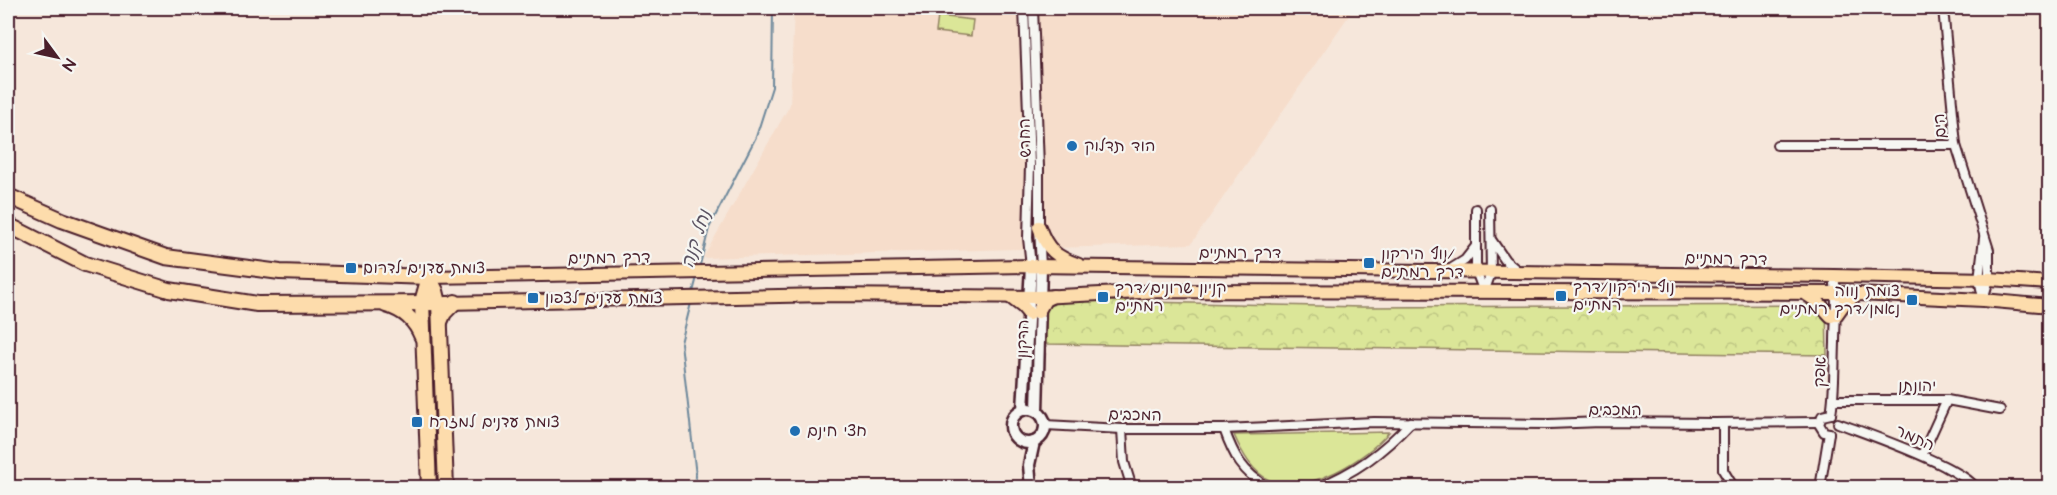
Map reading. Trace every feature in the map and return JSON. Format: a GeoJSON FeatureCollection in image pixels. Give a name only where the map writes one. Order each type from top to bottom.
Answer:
{"type":"FeatureCollection","features":[{"type":"Feature","properties":{"kind":"highway"},"geometry":{"type":"LineString","coordinates":[[8,196],[62,220],[166,257],[280,272],[429,278]]}},
{"type":"Feature","properties":{"kind":"highway"},"geometry":{"type":"LineString","coordinates":[[8,225],[85,264],[169,290],[256,304],[439,303]]}},
{"type":"Feature","properties":{"kind":"highway"},"geometry":{"type":"LineString","coordinates":[[429,278],[422,302],[429,488]]}},
{"type":"Feature","properties":{"kind":"highway"},"geometry":{"type":"LineString","coordinates":[[429,278],[439,303],[446,488]]}},
{"type":"Feature","properties":{"kind":"highway"},"geometry":{"type":"LineString","coordinates":[[439,324],[444,313],[455,302]]}},
{"type":"Feature","properties":{"kind":"highway"},"geometry":{"type":"LineString","coordinates":[[378,303],[390,306],[408,316],[418,328],[425,348]]}},
{"type":"Feature","properties":{"kind":"main road"},"geometry":{"type":"LineString","coordinates":[[1039,227],[1046,246],[1053,252],[1089,268]]}},
{"type":"Feature","properties":{"kind":"main road","name":"דרך רמתיים"},"geometry":{"type":"LineString","coordinates":[[429,278],[1036,267],[1834,276],[1984,279],[2049,283]]}},
{"type":"Feature","properties":{"kind":"main road","name":"דרך רמתיים"},"geometry":{"type":"LineString","coordinates":[[439,303],[847,295],[1034,297],[1162,291],[1833,293],[1983,300],[2049,306]]}},
{"type":"Feature","properties":{"kind":"main road"},"geometry":{"type":"LineString","coordinates":[[1804,293],[1834,316],[1846,301],[1858,294]]}},
{"type":"Feature","properties":{"kind":"main road"},"geometry":{"type":"LineString","coordinates":[[1009,297],[1033,313],[1053,296]]}},
{"type":"Feature","properties":{"kind":"street","name":"החרש"},"geometry":{"type":"LineString","coordinates":[[1024,8],[1030,165],[1028,238],[1036,267]]}},
{"type":"Feature","properties":{"kind":"street","name":"החרש"},"geometry":{"type":"LineString","coordinates":[[1033,8],[1040,167],[1036,267]]}},
{"type":"Feature","properties":{"kind":"street","name":"הים"},"geometry":{"type":"LineString","coordinates":[[1943,8],[1956,145],[1984,237],[1983,300]]}},
{"type":"Feature","properties":{"kind":"street"},"geometry":{"type":"LineString","coordinates":[[1778,145],[1956,145]]}},
{"type":"Feature","properties":{"kind":"street"},"geometry":{"type":"LineString","coordinates":[[1476,209],[1476,271],[1484,292]]}},
{"type":"Feature","properties":{"kind":"street"},"geometry":{"type":"LineString","coordinates":[[1484,292],[1491,273],[1490,209]]}},
{"type":"Feature","properties":{"kind":"street"},"geometry":{"type":"LineString","coordinates":[[1491,240],[1510,266],[1524,273]]}},
{"type":"Feature","properties":{"kind":"street"},"geometry":{"type":"LineString","coordinates":[[1449,270],[1465,260],[1476,246]]}},
{"type":"Feature","properties":{"kind":"street","name":"הרקון"},"geometry":{"type":"LineString","coordinates":[[1023,410],[1036,267]]}},
{"type":"Feature","properties":{"kind":"street","name":"אפק"},"geometry":{"type":"LineString","coordinates":[[1831,414],[1835,330],[1834,276]]}},
{"type":"Feature","properties":{"kind":"street","name":"הרקון"},"geometry":{"type":"LineString","coordinates":[[1033,313],[1037,411]]}},
{"type":"Feature","properties":{"kind":"street","name":"יהונתן"},"geometry":{"type":"LineString","coordinates":[[1833,400],[1947,400],[2000,410]]}},
{"type":"Feature","properties":{"kind":"street"},"geometry":{"type":"LineString","coordinates":[[1922,455],[1947,400]]}},
{"type":"Feature","properties":{"kind":"street"},"geometry":{"type":"LineString","coordinates":[[1023,410],[1037,411],[1044,420],[1043,433],[1028,442],[1014,436],[1010,426],[1014,416],[1023,410]]}},
{"type":"Feature","properties":{"kind":"street"},"geometry":{"type":"LineString","coordinates":[[1831,414],[1838,423],[1836,429],[1829,433],[1821,430],[1819,422],[1822,416],[1831,414]]}},
{"type":"Feature","properties":{"kind":"street"},"geometry":{"type":"LineString","coordinates":[[1316,488],[1359,468],[1392,443],[1411,422]]}},
{"type":"Feature","properties":{"kind":"street","name":"המכבים"},"geometry":{"type":"LineString","coordinates":[[1044,425],[1122,429],[1224,429],[1328,423],[1411,422],[1549,424],[1819,422]]}},
{"type":"Feature","properties":{"kind":"street"},"geometry":{"type":"LineString","coordinates":[[1723,423],[1723,470],[1734,488]]}},
{"type":"Feature","properties":{"kind":"street","name":"התמר"},"geometry":{"type":"LineString","coordinates":[[1838,423],[1922,455],[1952,470],[1976,488]]}},
{"type":"Feature","properties":{"kind":"street"},"geometry":{"type":"LineString","coordinates":[[1122,429],[1124,462],[1132,488]]}},
{"type":"Feature","properties":{"kind":"street"},"geometry":{"type":"LineString","coordinates":[[1224,429],[1233,454],[1242,466],[1268,488]]}},
{"type":"Feature","properties":{"kind":"street"},"geometry":{"type":"LineString","coordinates":[[1820,488],[1829,433]]}},
{"type":"Feature","properties":{"kind":"street"},"geometry":{"type":"LineString","coordinates":[[1028,442],[1031,488]]}},
{"type":"Feature","properties":{"kind":"shaded area"},"geometry":{"type":"Polygon","coordinates":[[[794,8],[1354,8],[1191,244],[703,258],[790,105],[794,8]]]}},
{"type":"Feature","properties":{"kind":"green space"},"geometry":{"type":"Polygon","coordinates":[[[938,16],[973,20],[971,36],[936,32],[938,16]]]}},
{"type":"Feature","properties":{"kind":"green space"},"geometry":{"type":"Polygon","coordinates":[[[1058,300],[1362,307],[1826,305],[1827,355],[1046,344],[1045,315],[1049,305],[1058,300]]]}},
{"type":"Feature","properties":{"kind":"green space"},"geometry":{"type":"Polygon","coordinates":[[[1389,432],[1379,443],[1351,464],[1319,479],[1286,484],[1271,481],[1258,473],[1244,455],[1234,435],[1389,432]]]}},
{"type":"Feature","properties":{"kind":"waterway","name":"נחל קנה"},"geometry":{"type":"LineString","coordinates":[[699,269],[709,228],[756,137],[772,87],[773,8]]}},
{"type":"Feature","properties":{"kind":"waterway","name":"נחל קנה"},"geometry":{"type":"LineString","coordinates":[[693,292],[697,277]]}},
{"type":"Feature","properties":{"kind":"waterway","name":"נחל קנה"},"geometry":{"type":"LineString","coordinates":[[691,303],[681,343],[696,476],[695,488]]}},
{"type":"Feature","properties":{"kind":"place","name":"הוד תדלוק"},"geometry":{"type":"Point","coordinates":[1072,146]}},
{"type":"Feature","properties":{"kind":"place","name":"נוף הירקון/ דרך רמתיים"},"geometry":{"type":"Point","coordinates":[1369,263]}},
{"type":"Feature","properties":{"kind":"place","name":"צומת עדנים לדרום"},"geometry":{"type":"Point","coordinates":[351,268]}},
{"type":"Feature","properties":{"kind":"place","name":"נוף הירקון/דרך רמתיים"},"geometry":{"type":"Point","coordinates":[1561,296]}},
{"type":"Feature","properties":{"kind":"place","name":"קניון שרונים/דרך רמתיים"},"geometry":{"type":"Point","coordinates":[1103,297]}},
{"type":"Feature","properties":{"kind":"place","name":"צומת עדנים לצפון"},"geometry":{"type":"Point","coordinates":[533,298]}},
{"type":"Feature","properties":{"kind":"place","name":"צומת נווה נאמן/דרך רמתיים"},"geometry":{"type":"Point","coordinates":[1912,300]}},
{"type":"Feature","properties":{"kind":"place","name":"צומת עדנים למזרח"},"geometry":{"type":"Point","coordinates":[417,422]}},
{"type":"Feature","properties":{"kind":"place","name":"חצי חינם"},"geometry":{"type":"Point","coordinates":[795,431]}}]}
